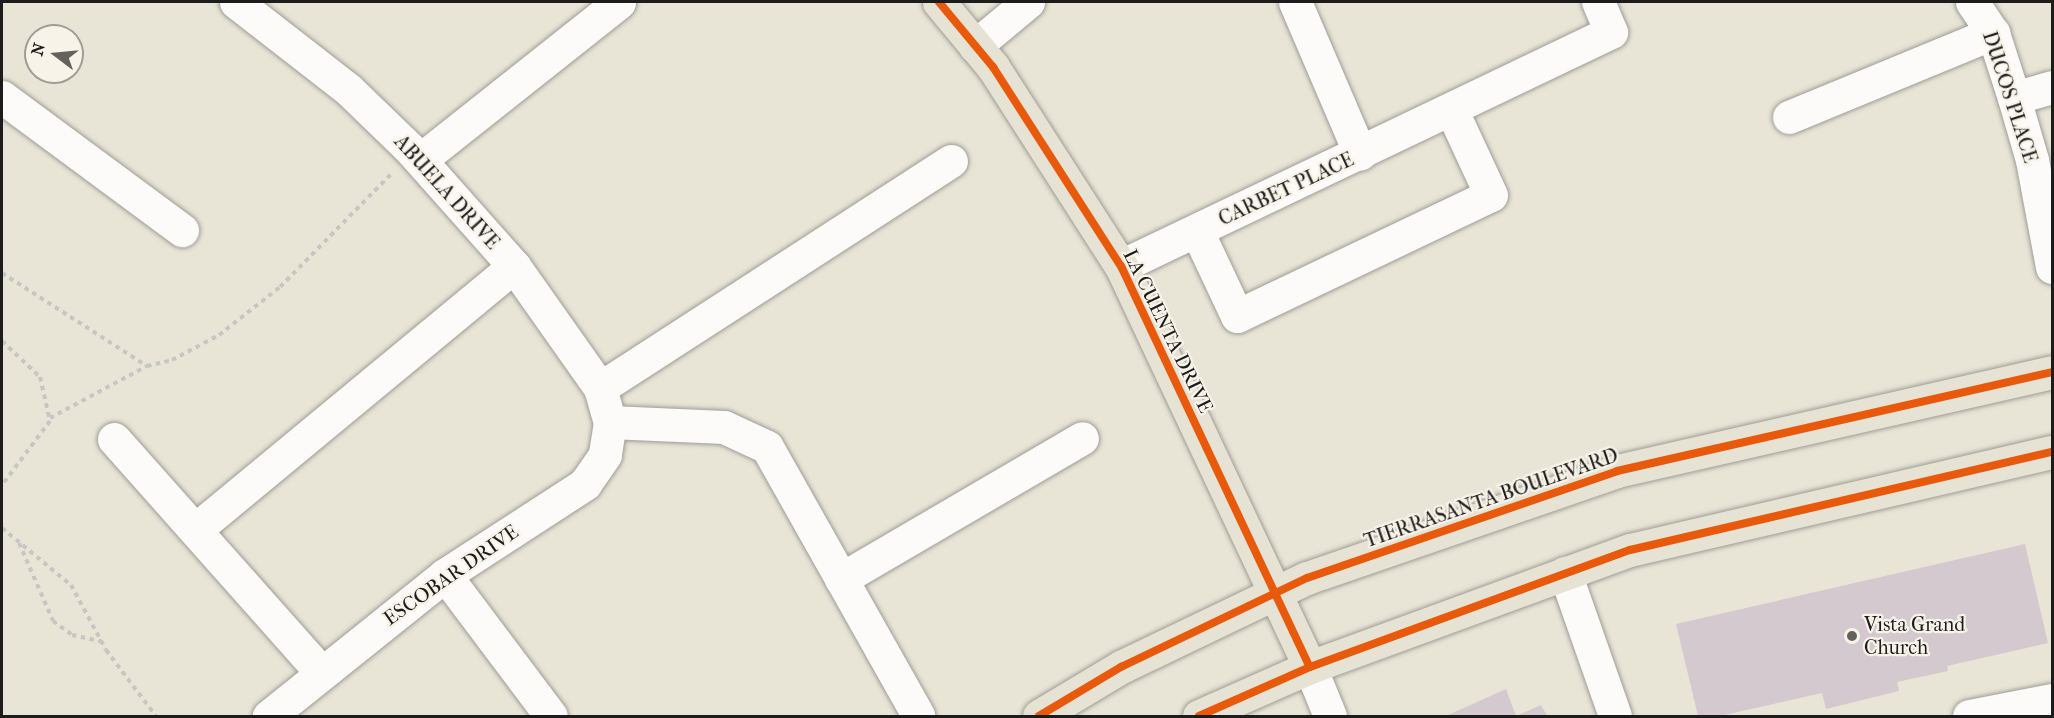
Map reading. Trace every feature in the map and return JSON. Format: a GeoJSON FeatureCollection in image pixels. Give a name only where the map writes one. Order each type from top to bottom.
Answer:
{"type":"FeatureCollection","features":[{"type":"Feature","properties":{"kind":"main road","name":"LA CUENTA DRIVE"},"geometry":{"type":"LineString","coordinates":[[939,2],[993,67],[1121,266],[1310,667]]}},
{"type":"Feature","properties":{"kind":"main road","name":"TIERRASANTA BOULEVARD"},"geometry":{"type":"LineString","coordinates":[[1039,717],[1121,667],[1307,578],[1617,471],[2052,372]]}},
{"type":"Feature","properties":{"kind":"main road"},"geometry":{"type":"LineString","coordinates":[[1205,715],[1310,667],[1630,549],[2052,452]]}},
{"type":"Feature","properties":{"kind":"street","name":"ABUELA DRIVE"},"geometry":{"type":"LineString","coordinates":[[236,2],[349,90],[415,155],[514,266],[600,388],[610,422]]}},
{"type":"Feature","properties":{"kind":"street"},"geometry":{"type":"LineString","coordinates":[[415,155],[619,2]]}},
{"type":"Feature","properties":{"kind":"street"},"geometry":{"type":"LineString","coordinates":[[975,46],[1028,2]]}},
{"type":"Feature","properties":{"kind":"street"},"geometry":{"type":"LineString","coordinates":[[1295,2],[1360,154]]}},
{"type":"Feature","properties":{"kind":"street","name":"CARBET PLACE"},"geometry":{"type":"LineString","coordinates":[[1121,266],[1452,111],[1611,32],[1598,2]]}},
{"type":"Feature","properties":{"kind":"street","name":"DUCOS PLACE"},"geometry":{"type":"LineString","coordinates":[[1972,2],[1993,33],[2014,98],[2032,160],[2052,267]]}},
{"type":"Feature","properties":{"kind":"street"},"geometry":{"type":"LineString","coordinates":[[1789,117],[1993,33]]}},
{"type":"Feature","properties":{"kind":"street"},"geometry":{"type":"LineString","coordinates":[[2014,98],[2052,87]]}},
{"type":"Feature","properties":{"kind":"street"},"geometry":{"type":"LineString","coordinates":[[2,97],[182,230]]}},
{"type":"Feature","properties":{"kind":"street"},"geometry":{"type":"LineString","coordinates":[[1197,231],[1237,316],[1491,195],[1452,111]]}},
{"type":"Feature","properties":{"kind":"street"},"geometry":{"type":"LineString","coordinates":[[600,388],[951,161]]}},
{"type":"Feature","properties":{"kind":"street"},"geometry":{"type":"LineString","coordinates":[[195,530],[514,266]]}},
{"type":"Feature","properties":{"kind":"street"},"geometry":{"type":"LineString","coordinates":[[610,422],[724,427],[767,447],[918,715]]}},
{"type":"Feature","properties":{"kind":"street","name":"ESCOBAR DRIVE"},"geometry":{"type":"LineString","coordinates":[[269,717],[321,672],[445,575],[585,484],[605,455],[610,422]]}},
{"type":"Feature","properties":{"kind":"street"},"geometry":{"type":"LineString","coordinates":[[841,579],[1082,438]]}},
{"type":"Feature","properties":{"kind":"street"},"geometry":{"type":"LineString","coordinates":[[114,439],[321,672]]}},
{"type":"Feature","properties":{"kind":"street"},"geometry":{"type":"LineString","coordinates":[[1565,573],[1615,717]]}},
{"type":"Feature","properties":{"kind":"street"},"geometry":{"type":"LineString","coordinates":[[445,575],[551,717]]}},
{"type":"Feature","properties":{"kind":"street","name":"LA CUENTA DRIVE"},"geometry":{"type":"LineString","coordinates":[[1310,667],[1330,717]]}},
{"type":"Feature","properties":{"kind":"street"},"geometry":{"type":"LineString","coordinates":[[1969,717],[2052,700]]}},
{"type":"Feature","properties":{"kind":"path"},"geometry":{"type":"LineString","coordinates":[[2,485],[50,418],[147,366],[172,360],[219,335],[280,287],[385,181],[415,155]]}},
{"type":"Feature","properties":{"kind":"path"},"geometry":{"type":"LineString","coordinates":[[2,273],[147,366]]}},
{"type":"Feature","properties":{"kind":"path"},"geometry":{"type":"LineString","coordinates":[[2,340],[40,377],[50,418]]}},
{"type":"Feature","properties":{"kind":"path"},"geometry":{"type":"LineString","coordinates":[[2,528],[71,585],[101,641],[156,717]]}},
{"type":"Feature","properties":{"kind":"path"},"geometry":{"type":"LineString","coordinates":[[18,542],[53,621],[72,635],[101,641]]}},
{"type":"Feature","properties":{"kind":"building"},"geometry":{"type":"Polygon","coordinates":[[[2025,544],[2048,643],[1947,666],[1948,671],[1897,682],[1899,691],[1826,709],[1822,693],[1720,716],[1698,716],[1676,624],[2025,544]]]}},
{"type":"Feature","properties":{"kind":"building"},"geometry":{"type":"Polygon","coordinates":[[[1506,689],[1516,716],[1448,715],[1506,689]]]}},
{"type":"Feature","properties":{"kind":"building"},"geometry":{"type":"Polygon","coordinates":[[[1541,705],[1547,716],[1516,716],[1541,705]]]}},
{"type":"Feature","properties":{"kind":"cycle path"},"geometry":{"type":"LineString","coordinates":[[939,2],[993,67],[1121,266],[1310,667]]}},
{"type":"Feature","properties":{"kind":"cycle path"},"geometry":{"type":"LineString","coordinates":[[1039,716],[1121,667],[1307,578],[1617,471],[2052,372]]}},
{"type":"Feature","properties":{"kind":"cycle path"},"geometry":{"type":"LineString","coordinates":[[1199,716],[1310,667],[1630,550],[2052,452]]}},
{"type":"Feature","properties":{"kind":"place","name":"Vista Grand Church"},"geometry":{"type":"Point","coordinates":[1852,636]}}]}
